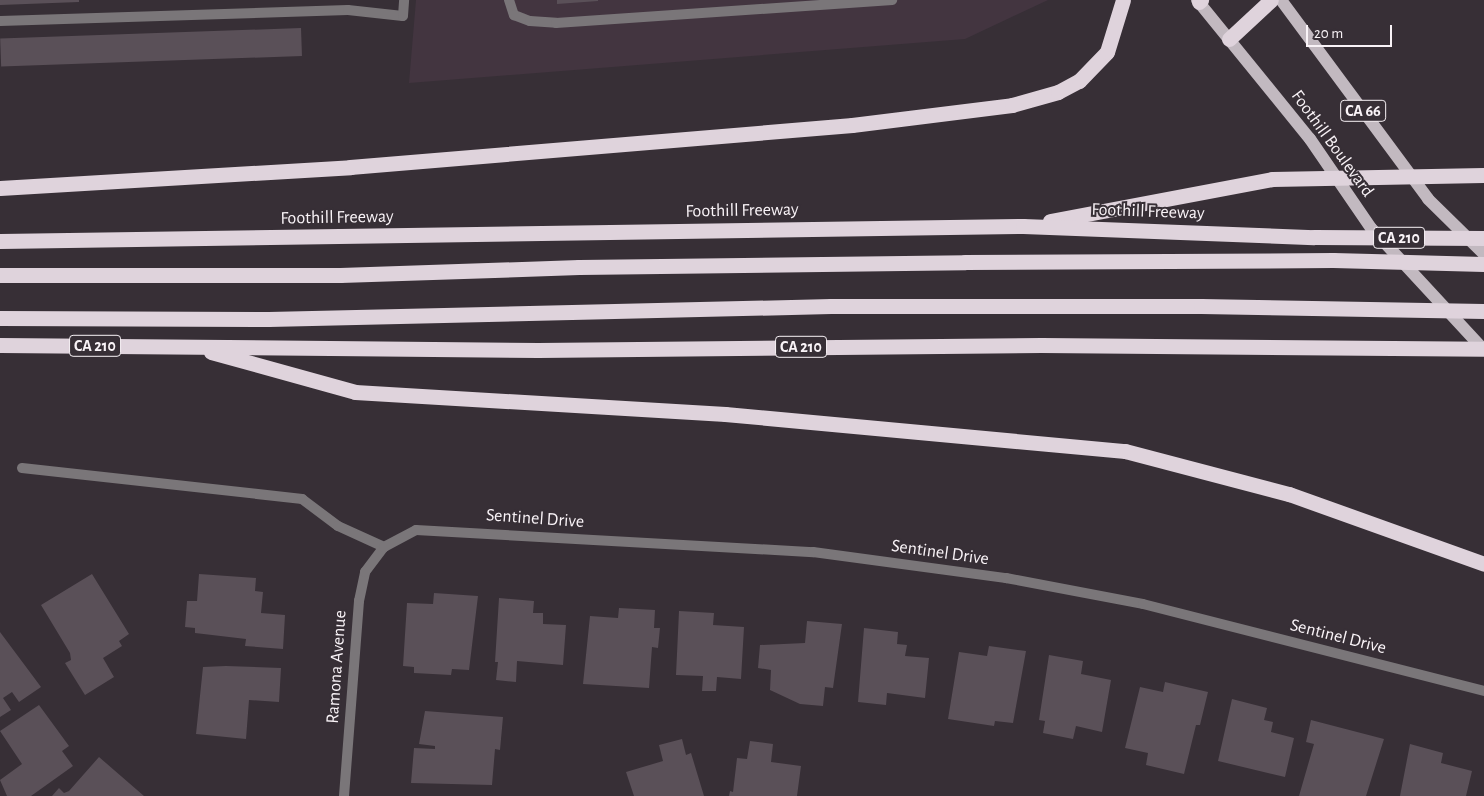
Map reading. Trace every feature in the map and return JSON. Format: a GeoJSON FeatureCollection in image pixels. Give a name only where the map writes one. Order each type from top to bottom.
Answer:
{"type":"FeatureCollection","features":[{"type":"Feature","properties":{"kind":"highway"},"geometry":{"type":"LineString","coordinates":[[0,188],[350,167],[852,125],[1012,106],[1058,92],[1079,81],[1107,52],[1123,0]]}},
{"type":"Feature","properties":{"kind":"highway"},"geometry":{"type":"LineString","coordinates":[[1229,39],[1271,0]]}},
{"type":"Feature","properties":{"kind":"highway"},"geometry":{"type":"LineString","coordinates":[[1023,226],[1272,178],[1484,175]]}},
{"type":"Feature","properties":{"kind":"highway","name":"Foothill Freeway"},"geometry":{"type":"LineString","coordinates":[[0,241],[1023,226],[1314,237],[1484,238]]}},
{"type":"Feature","properties":{"kind":"highway"},"geometry":{"type":"LineString","coordinates":[[0,275],[330,275],[618,267],[1333,260],[1484,264]]}},
{"type":"Feature","properties":{"kind":"highway"},"geometry":{"type":"LineString","coordinates":[[0,318],[278,318],[831,306],[1371,307],[1484,311]]}},
{"type":"Feature","properties":{"kind":"highway","name":"CA 210"},"geometry":{"type":"LineString","coordinates":[[0,345],[538,350],[1042,345],[1411,347],[1484,350]]}},
{"type":"Feature","properties":{"kind":"highway"},"geometry":{"type":"LineString","coordinates":[[190,346],[356,392],[725,414],[1125,451],[1289,494],[1484,564]]}},
{"type":"Feature","properties":{"kind":"main road","name":"CA 66"},"geometry":{"type":"LineString","coordinates":[[1281,0],[1428,199],[1484,254]]}},
{"type":"Feature","properties":{"kind":"main road","name":"Foothill Boulevard"},"geometry":{"type":"LineString","coordinates":[[1199,1],[1310,139],[1371,228],[1484,350]]}},
{"type":"Feature","properties":{"kind":"street"},"geometry":{"type":"LineString","coordinates":[[0,21],[348,10],[403,16],[404,0]]}},
{"type":"Feature","properties":{"kind":"street"},"geometry":{"type":"LineString","coordinates":[[509,0],[514,15],[556,23],[888,1]]}},
{"type":"Feature","properties":{"kind":"street"},"geometry":{"type":"LineString","coordinates":[[22,468],[302,499],[338,526],[384,547]]}},
{"type":"Feature","properties":{"kind":"street","name":"Sentinel Drive"},"geometry":{"type":"LineString","coordinates":[[384,547],[416,530],[456,530],[842,556],[1006,578],[1143,604],[1484,691]]}},
{"type":"Feature","properties":{"kind":"street","name":"Ramona Avenue"},"geometry":{"type":"LineString","coordinates":[[344,796],[358,600],[365,572],[384,547]]}},
{"type":"Feature","properties":{"kind":"shaded area"},"geometry":{"type":"Polygon","coordinates":[[[416,0],[1048,0],[965,39],[409,83],[416,0]]]}},
{"type":"Feature","properties":{"kind":"building"},"geometry":{"type":"Polygon","coordinates":[[[0,0],[79,0],[79,2],[0,5],[0,0]]]}},
{"type":"Feature","properties":{"kind":"building"},"geometry":{"type":"Polygon","coordinates":[[[557,0],[598,0],[598,1],[557,4],[557,0]]]}},
{"type":"Feature","properties":{"kind":"building"},"geometry":{"type":"Polygon","coordinates":[[[301,28],[302,56],[1,66],[0,39],[301,28]]]}},
{"type":"Feature","properties":{"kind":"building"},"geometry":{"type":"Polygon","coordinates":[[[92,574],[129,634],[119,641],[122,646],[103,658],[114,677],[85,695],[65,663],[71,660],[70,653],[41,605],[92,574]]]}},
{"type":"Feature","properties":{"kind":"building"},"geometry":{"type":"Polygon","coordinates":[[[199,574],[256,578],[255,591],[263,592],[261,613],[285,615],[283,649],[245,646],[246,639],[195,633],[195,628],[185,627],[187,601],[197,601],[199,574]]]}},
{"type":"Feature","properties":{"kind":"building"},"geometry":{"type":"Polygon","coordinates":[[[434,593],[478,596],[469,670],[452,669],[451,675],[414,673],[414,667],[403,666],[407,603],[433,604],[434,593]]]}},
{"type":"Feature","properties":{"kind":"building"},"geometry":{"type":"Polygon","coordinates":[[[499,598],[534,601],[533,613],[543,613],[543,624],[566,625],[563,665],[517,661],[516,682],[496,680],[498,662],[495,662],[499,598]]]}},
{"type":"Feature","properties":{"kind":"building"},"geometry":{"type":"Polygon","coordinates":[[[619,608],[655,610],[654,628],[660,628],[658,648],[652,647],[649,688],[583,684],[590,616],[618,618],[619,608]]]}},
{"type":"Feature","properties":{"kind":"building"},"geometry":{"type":"Polygon","coordinates":[[[679,611],[714,613],[713,625],[744,627],[741,679],[717,677],[716,691],[702,691],[703,676],[676,675],[679,611]]]}},
{"type":"Feature","properties":{"kind":"building"},"geometry":{"type":"Polygon","coordinates":[[[807,621],[842,624],[833,688],[825,687],[823,706],[800,704],[770,690],[771,670],[758,668],[760,645],[805,643],[807,621]]]}},
{"type":"Feature","properties":{"kind":"building"},"geometry":{"type":"Polygon","coordinates":[[[864,628],[898,632],[897,644],[907,645],[905,656],[929,658],[925,698],[887,693],[886,705],[858,702],[864,628]]]}},
{"type":"Feature","properties":{"kind":"building"},"geometry":{"type":"Polygon","coordinates":[[[0,632],[41,687],[19,702],[12,692],[3,698],[11,710],[0,717],[0,632]]]}},
{"type":"Feature","properties":{"kind":"building"},"geometry":{"type":"Polygon","coordinates":[[[989,646],[1026,651],[1013,723],[995,721],[994,726],[948,719],[959,652],[987,656],[989,646]]]}},
{"type":"Feature","properties":{"kind":"building"},"geometry":{"type":"Polygon","coordinates":[[[1049,655],[1083,661],[1081,674],[1111,680],[1102,732],[1076,726],[1073,739],[1043,733],[1045,721],[1039,720],[1049,655]]]}},
{"type":"Feature","properties":{"kind":"building"},"geometry":{"type":"Polygon","coordinates":[[[203,667],[281,668],[279,702],[249,700],[246,739],[196,734],[203,667]]]}},
{"type":"Feature","properties":{"kind":"building"},"geometry":{"type":"Polygon","coordinates":[[[1165,682],[1208,692],[1200,725],[1196,725],[1184,774],[1146,765],[1148,753],[1125,748],[1140,687],[1163,692],[1165,682]]]}},
{"type":"Feature","properties":{"kind":"building"},"geometry":{"type":"Polygon","coordinates":[[[1232,699],[1267,708],[1264,720],[1273,722],[1271,732],[1294,738],[1285,777],[1218,761],[1232,699]]]}},
{"type":"Feature","properties":{"kind":"building"},"geometry":{"type":"Polygon","coordinates":[[[39,705],[69,746],[62,751],[73,766],[31,796],[7,796],[0,780],[22,764],[0,731],[39,705]]]}},
{"type":"Feature","properties":{"kind":"building"},"geometry":{"type":"Polygon","coordinates":[[[425,711],[503,717],[500,750],[495,749],[492,785],[411,783],[414,748],[435,749],[435,746],[419,744],[425,711]]]}},
{"type":"Feature","properties":{"kind":"building"},"geometry":{"type":"Polygon","coordinates":[[[1311,720],[1384,739],[1366,796],[1299,796],[1314,744],[1306,742],[1311,720]]]}},
{"type":"Feature","properties":{"kind":"building"},"geometry":{"type":"Polygon","coordinates":[[[682,739],[686,755],[691,753],[704,796],[634,796],[626,772],[663,761],[659,745],[682,739]]]}},
{"type":"Feature","properties":{"kind":"building"},"geometry":{"type":"Polygon","coordinates":[[[750,741],[773,744],[771,762],[801,766],[797,796],[729,796],[730,791],[733,792],[737,758],[747,759],[750,741]]]}},
{"type":"Feature","properties":{"kind":"building"},"geometry":{"type":"Polygon","coordinates":[[[1410,744],[1443,753],[1441,763],[1472,771],[1466,796],[1400,796],[1410,744]]]}},
{"type":"Feature","properties":{"kind":"building"},"geometry":{"type":"Polygon","coordinates":[[[99,757],[144,796],[52,796],[59,788],[64,793],[69,791],[99,757]]]}}]}
